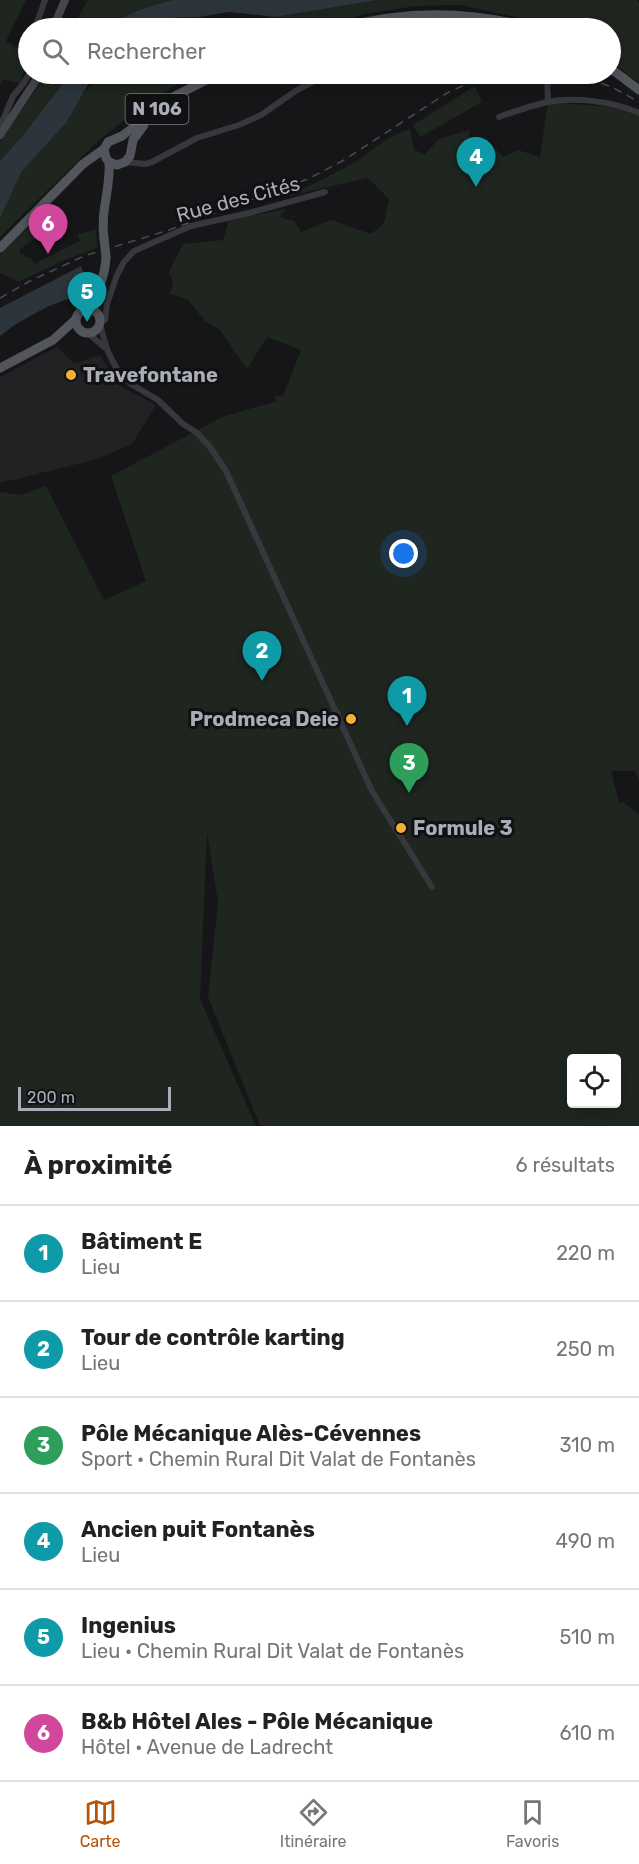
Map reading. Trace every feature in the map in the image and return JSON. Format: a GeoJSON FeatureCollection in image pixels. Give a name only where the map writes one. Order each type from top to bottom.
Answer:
{"type":"FeatureCollection","features":[{"type":"Feature","properties":{"kind":"main road"},"geometry":{"type":"LineString","coordinates":[[57,18],[65,0]]}},
{"type":"Feature","properties":{"kind":"main road"},"geometry":{"type":"LineString","coordinates":[[385,18],[438,13],[488,18]]}},
{"type":"Feature","properties":{"kind":"main road"},"geometry":{"type":"LineString","coordinates":[[621,76],[639,90]]}},
{"type":"Feature","properties":{"kind":"main road"},"geometry":{"type":"LineString","coordinates":[[0,131],[33,84]]}},
{"type":"Feature","properties":{"kind":"main road","name":"N 106"},"geometry":{"type":"LineString","coordinates":[[115,138],[130,130],[175,96],[197,84]]}},
{"type":"Feature","properties":{"kind":"main road","name":"N 106"},"geometry":{"type":"LineString","coordinates":[[127,157],[132,140],[138,132],[198,84]]}},
{"type":"Feature","properties":{"kind":"main road"},"geometry":{"type":"LineString","coordinates":[[0,248],[83,164],[115,138],[127,142],[127,157],[109,183]]}},
{"type":"Feature","properties":{"kind":"main road"},"geometry":{"type":"LineString","coordinates":[[53,340],[94,332],[99,321],[97,306],[106,257],[103,210],[109,183],[108,161],[104,149]]}},
{"type":"Feature","properties":{"kind":"main road"},"geometry":{"type":"LineString","coordinates":[[64,185],[89,166],[127,157]]}},
{"type":"Feature","properties":{"kind":"main road"},"geometry":{"type":"LineString","coordinates":[[0,368],[53,340],[75,320],[79,313],[87,309],[101,285]]}},
{"type":"Feature","properties":{"kind":"main road"},"geometry":{"type":"LineString","coordinates":[[87,309],[94,311],[99,321]]}},
{"type":"Feature","properties":{"kind":"main road"},"geometry":{"type":"LineString","coordinates":[[75,320],[76,326],[85,333]]}},
{"type":"Feature","properties":{"kind":"street"},"geometry":{"type":"LineString","coordinates":[[39,18],[45,0]]}},
{"type":"Feature","properties":{"kind":"street"},"geometry":{"type":"LineString","coordinates":[[0,131],[13,96],[23,84]]}},
{"type":"Feature","properties":{"kind":"street"},"geometry":{"type":"LineString","coordinates":[[127,157],[138,163],[152,162],[197,138],[255,118],[307,84]]}},
{"type":"Feature","properties":{"kind":"street"},"geometry":{"type":"LineString","coordinates":[[548,84],[548,102]]}},
{"type":"Feature","properties":{"kind":"street"},"geometry":{"type":"LineString","coordinates":[[498,117],[548,102],[569,101],[600,103],[639,113]]}},
{"type":"Feature","properties":{"kind":"street","name":"Rue des Cités"},"geometry":{"type":"LineString","coordinates":[[99,321],[105,320],[107,304],[117,275],[129,256],[140,248],[191,226],[325,192]]}},
{"type":"Feature","properties":{"kind":"street"},"geometry":{"type":"LineString","coordinates":[[99,321],[108,352],[118,371],[128,382],[158,400],[180,422],[196,432],[218,459],[244,508],[376,799],[432,887]]}},
{"type":"Feature","properties":{"kind":"street"},"geometry":{"type":"LineString","coordinates":[[85,333],[108,352]]}},
{"type":"Feature","properties":{"kind":"street"},"geometry":{"type":"LineString","coordinates":[[328,717],[338,713]]}},
{"type":"Feature","properties":{"kind":"shaded area"},"geometry":{"type":"Polygon","coordinates":[[[0,0],[26,0],[6,41],[18,48],[18,83],[3,79],[0,85],[0,0]]]}},
{"type":"Feature","properties":{"kind":"shaded area"},"geometry":{"type":"Polygon","coordinates":[[[88,0],[174,0],[148,7],[123,18],[78,18],[88,0]]]}},
{"type":"Feature","properties":{"kind":"shaded area"},"geometry":{"type":"Polygon","coordinates":[[[174,0],[377,0],[276,17],[229,12],[199,17],[123,18],[148,7],[174,0]]]}},
{"type":"Feature","properties":{"kind":"shaded area"},"geometry":{"type":"Polygon","coordinates":[[[377,0],[637,0],[639,3],[639,83],[621,70],[621,18],[520,18],[459,5],[416,6],[351,18],[254,18],[276,17],[377,0]]]}},
{"type":"Feature","properties":{"kind":"shaded area"},"geometry":{"type":"Polygon","coordinates":[[[39,84],[62,84],[25,133],[0,161],[0,142],[39,84]]]}},
{"type":"Feature","properties":{"kind":"shaded area"},"geometry":{"type":"Polygon","coordinates":[[[62,84],[88,84],[66,123],[22,171],[0,218],[0,161],[25,133],[62,84]]]}},
{"type":"Feature","properties":{"kind":"shaded area"},"geometry":{"type":"Polygon","coordinates":[[[93,84],[178,84],[145,104],[98,141],[0,237],[0,218],[22,171],[66,123],[82,94],[93,84]]]}},
{"type":"Feature","properties":{"kind":"shaded area"},"geometry":{"type":"Polygon","coordinates":[[[475,86],[482,102],[420,137],[413,125],[475,86]]]}},
{"type":"Feature","properties":{"kind":"shaded area"},"geometry":{"type":"Polygon","coordinates":[[[548,102],[639,109],[639,780],[635,771],[611,771],[619,803],[622,801],[639,814],[639,1126],[260,1126],[208,997],[218,902],[207,832],[200,999],[256,1126],[0,1126],[0,492],[21,495],[46,486],[104,600],[146,581],[111,476],[222,417],[277,401],[274,396],[283,396],[301,350],[267,337],[247,369],[220,330],[205,321],[187,299],[170,294],[173,282],[169,272],[183,244],[223,240],[229,220],[286,209],[279,217],[294,221],[301,232],[331,220],[371,234],[384,223],[389,199],[368,178],[284,197],[346,167],[388,139],[410,129],[414,149],[424,155],[439,139],[469,130],[470,142],[482,151],[496,149],[503,157],[518,150],[540,157],[548,102]]]}},
{"type":"Feature","properties":{"kind":"shaded area"},"geometry":{"type":"Polygon","coordinates":[[[38,218],[49,229],[19,252],[27,258],[31,257],[34,264],[80,241],[77,234],[96,230],[97,248],[62,261],[19,282],[0,273],[0,254],[38,218]]]}},
{"type":"Feature","properties":{"kind":"shaded area"},"geometry":{"type":"Polygon","coordinates":[[[81,266],[85,280],[79,292],[30,316],[0,336],[0,308],[81,266]]]}},
{"type":"Feature","properties":{"kind":"shaded area"},"geometry":{"type":"Polygon","coordinates":[[[57,347],[74,364],[100,355],[120,386],[156,405],[132,444],[98,459],[0,483],[0,377],[57,347]]]}},
{"type":"Feature","properties":{"kind":"railway"},"geometry":{"type":"LineString","coordinates":[[0,298],[84,256],[169,230],[308,179],[344,160],[447,93],[467,84]]}},
{"type":"Feature","properties":{"kind":"railway"},"geometry":{"type":"LineString","coordinates":[[603,84],[639,102]]}},
{"type":"Feature","properties":{"kind":"place","name":"Ancien puit Fontanès"},"geometry":{"type":"Point","coordinates":[476,187]}},
{"type":"Feature","properties":{"kind":"place","name":"B&b Hôtel Ales - Pôle Mécanique"},"geometry":{"type":"Point","coordinates":[48,254]}},
{"type":"Feature","properties":{"kind":"place","name":"Ingenius"},"geometry":{"type":"Point","coordinates":[87,322]}},
{"type":"Feature","properties":{"kind":"place","name":"Travefontane"},"geometry":{"type":"Point","coordinates":[71,375]}},
{"type":"Feature","properties":{"kind":"place","name":"Tour de contrôle karting"},"geometry":{"type":"Point","coordinates":[262,681]}},
{"type":"Feature","properties":{"kind":"place","name":"Prodmeca Deie"},"geometry":{"type":"Point","coordinates":[351,719]}},
{"type":"Feature","properties":{"kind":"place","name":"Bâtiment E"},"geometry":{"type":"Point","coordinates":[407,726]}},
{"type":"Feature","properties":{"kind":"place","name":"Pôle Mécanique Alès-Cévennes"},"geometry":{"type":"Point","coordinates":[409,793]}},
{"type":"Feature","properties":{"kind":"place","name":"Formule 3"},"geometry":{"type":"Point","coordinates":[401,828]}}]}
